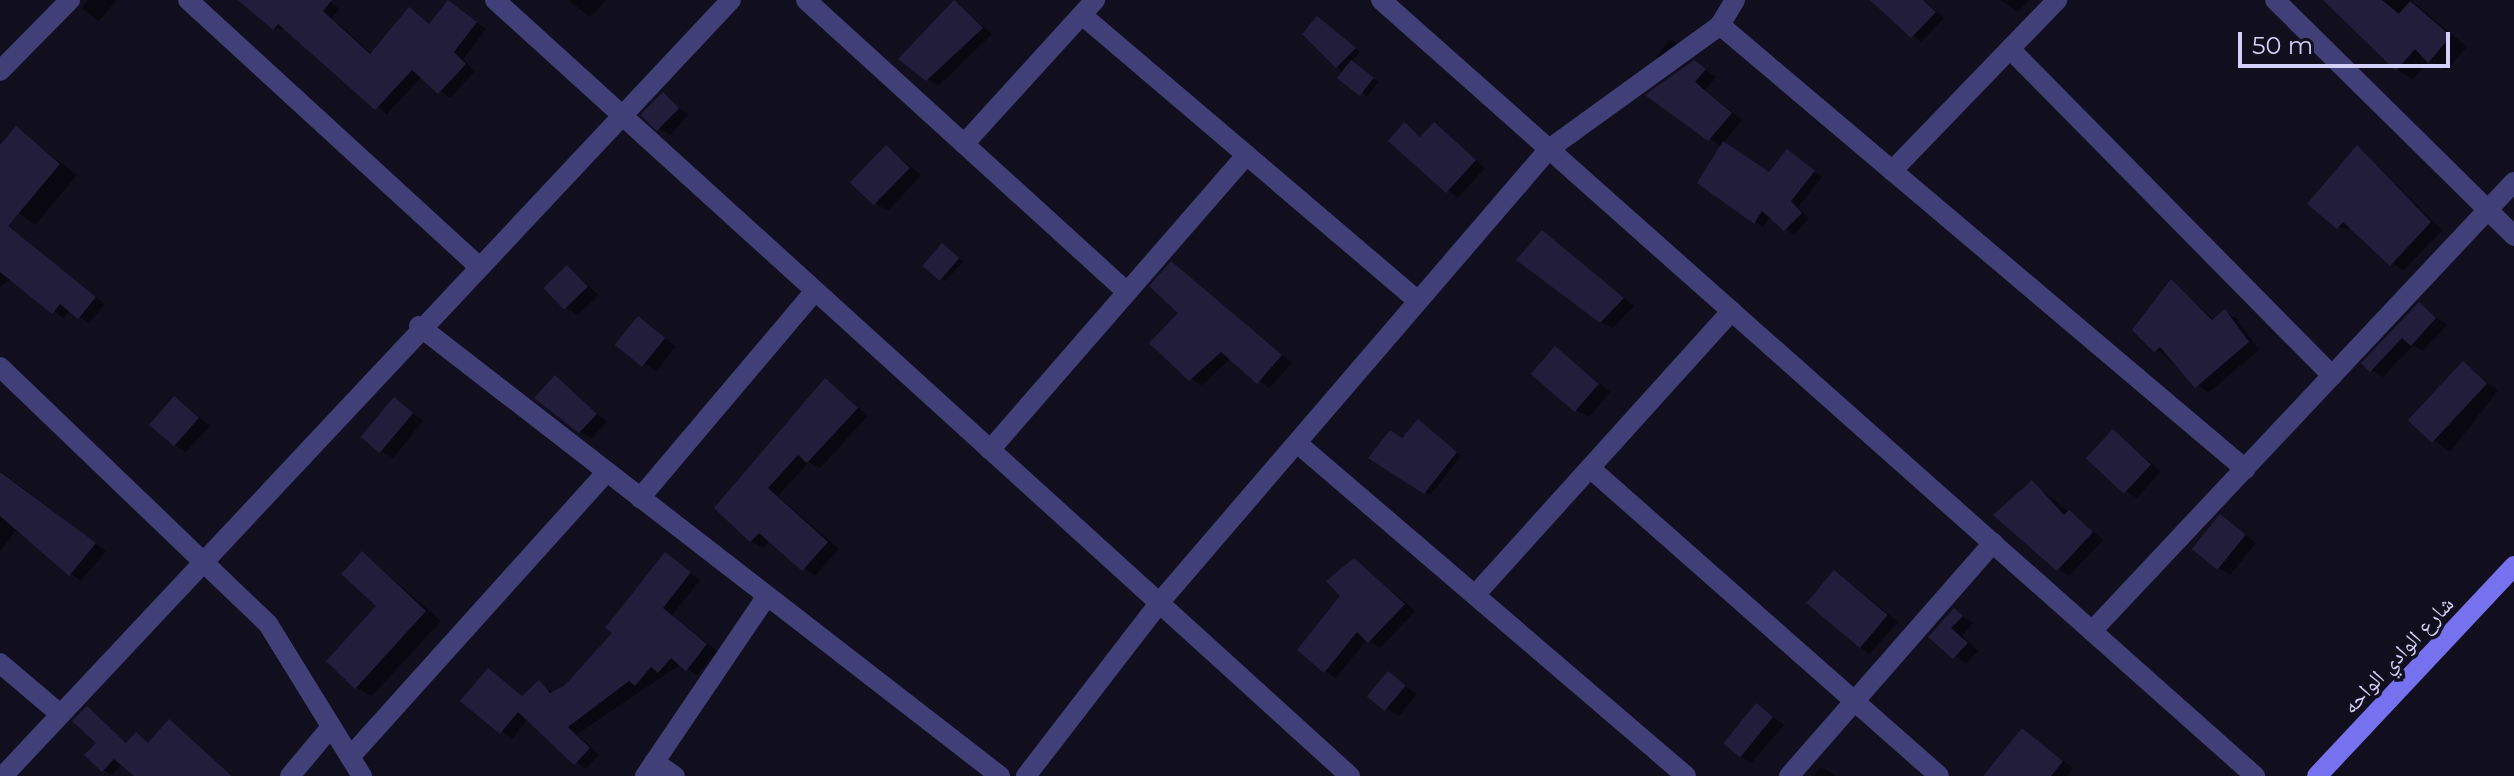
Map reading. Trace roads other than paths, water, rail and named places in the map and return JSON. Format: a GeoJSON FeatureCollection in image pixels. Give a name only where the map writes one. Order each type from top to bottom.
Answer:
{"type":"FeatureCollection","features":[{"type":"Feature","properties":{"kind":"main road","name":"شارع الوادي الواحه"},"geometry":{"type":"LineString","coordinates":[[2317,776],[2514,566]]}},
{"type":"Feature","properties":{"kind":"street"},"geometry":{"type":"LineString","coordinates":[[188,0],[477,265]]}},
{"type":"Feature","properties":{"kind":"street"},"geometry":{"type":"LineString","coordinates":[[495,0],[1350,776]]}},
{"type":"Feature","properties":{"kind":"street"},"geometry":{"type":"LineString","coordinates":[[3,776],[419,326],[731,0]]}},
{"type":"Feature","properties":{"kind":"street"},"geometry":{"type":"LineString","coordinates":[[806,0],[1127,292]]}},
{"type":"Feature","properties":{"kind":"street"},"geometry":{"type":"LineString","coordinates":[[1381,0],[2255,776]]}},
{"type":"Feature","properties":{"kind":"street"},"geometry":{"type":"LineString","coordinates":[[1026,776],[1159,603],[1549,149],[1720,25],[1735,0]]}},
{"type":"Feature","properties":{"kind":"street"},"geometry":{"type":"LineString","coordinates":[[1892,171],[2057,0]]}},
{"type":"Feature","properties":{"kind":"street"},"geometry":{"type":"LineString","coordinates":[[2275,0],[2514,236]]}},
{"type":"Feature","properties":{"kind":"street"},"geometry":{"type":"LineString","coordinates":[[0,71],[61,3]]}},
{"type":"Feature","properties":{"kind":"street"},"geometry":{"type":"LineString","coordinates":[[964,144],[1088,8],[1246,155],[1418,301]]}},
{"type":"Feature","properties":{"kind":"street"},"geometry":{"type":"LineString","coordinates":[[1720,25],[2245,469]]}},
{"type":"Feature","properties":{"kind":"street"},"geometry":{"type":"LineString","coordinates":[[2010,49],[2332,376]]}},
{"type":"Feature","properties":{"kind":"street"},"geometry":{"type":"LineString","coordinates":[[990,450],[1246,155]]}},
{"type":"Feature","properties":{"kind":"street"},"geometry":{"type":"LineString","coordinates":[[2092,631],[2514,182]]}},
{"type":"Feature","properties":{"kind":"street"},"geometry":{"type":"LineString","coordinates":[[640,498],[815,291]]}},
{"type":"Feature","properties":{"kind":"street"},"geometry":{"type":"LineString","coordinates":[[1475,595],[1732,311]]}},
{"type":"Feature","properties":{"kind":"street"},"geometry":{"type":"LineString","coordinates":[[419,326],[1000,776]]}},
{"type":"Feature","properties":{"kind":"street"},"geometry":{"type":"LineString","coordinates":[[0,367],[268,624],[362,776]]}},
{"type":"Feature","properties":{"kind":"street"},"geometry":{"type":"LineString","coordinates":[[1297,443],[1686,776]]}},
{"type":"Feature","properties":{"kind":"street"},"geometry":{"type":"LineString","coordinates":[[1590,468],[1939,776]]}},
{"type":"Feature","properties":{"kind":"street"},"geometry":{"type":"LineString","coordinates":[[350,757],[607,472]]}},
{"type":"Feature","properties":{"kind":"street"},"geometry":{"type":"LineString","coordinates":[[1789,776],[1993,543]]}},
{"type":"Feature","properties":{"kind":"street"},"geometry":{"type":"LineString","coordinates":[[675,776],[649,769],[767,596]]}},
{"type":"Feature","properties":{"kind":"street"},"geometry":{"type":"LineString","coordinates":[[0,663],[60,714]]}},
{"type":"Feature","properties":{"kind":"street"},"geometry":{"type":"LineString","coordinates":[[290,776],[331,727]]}}]}
